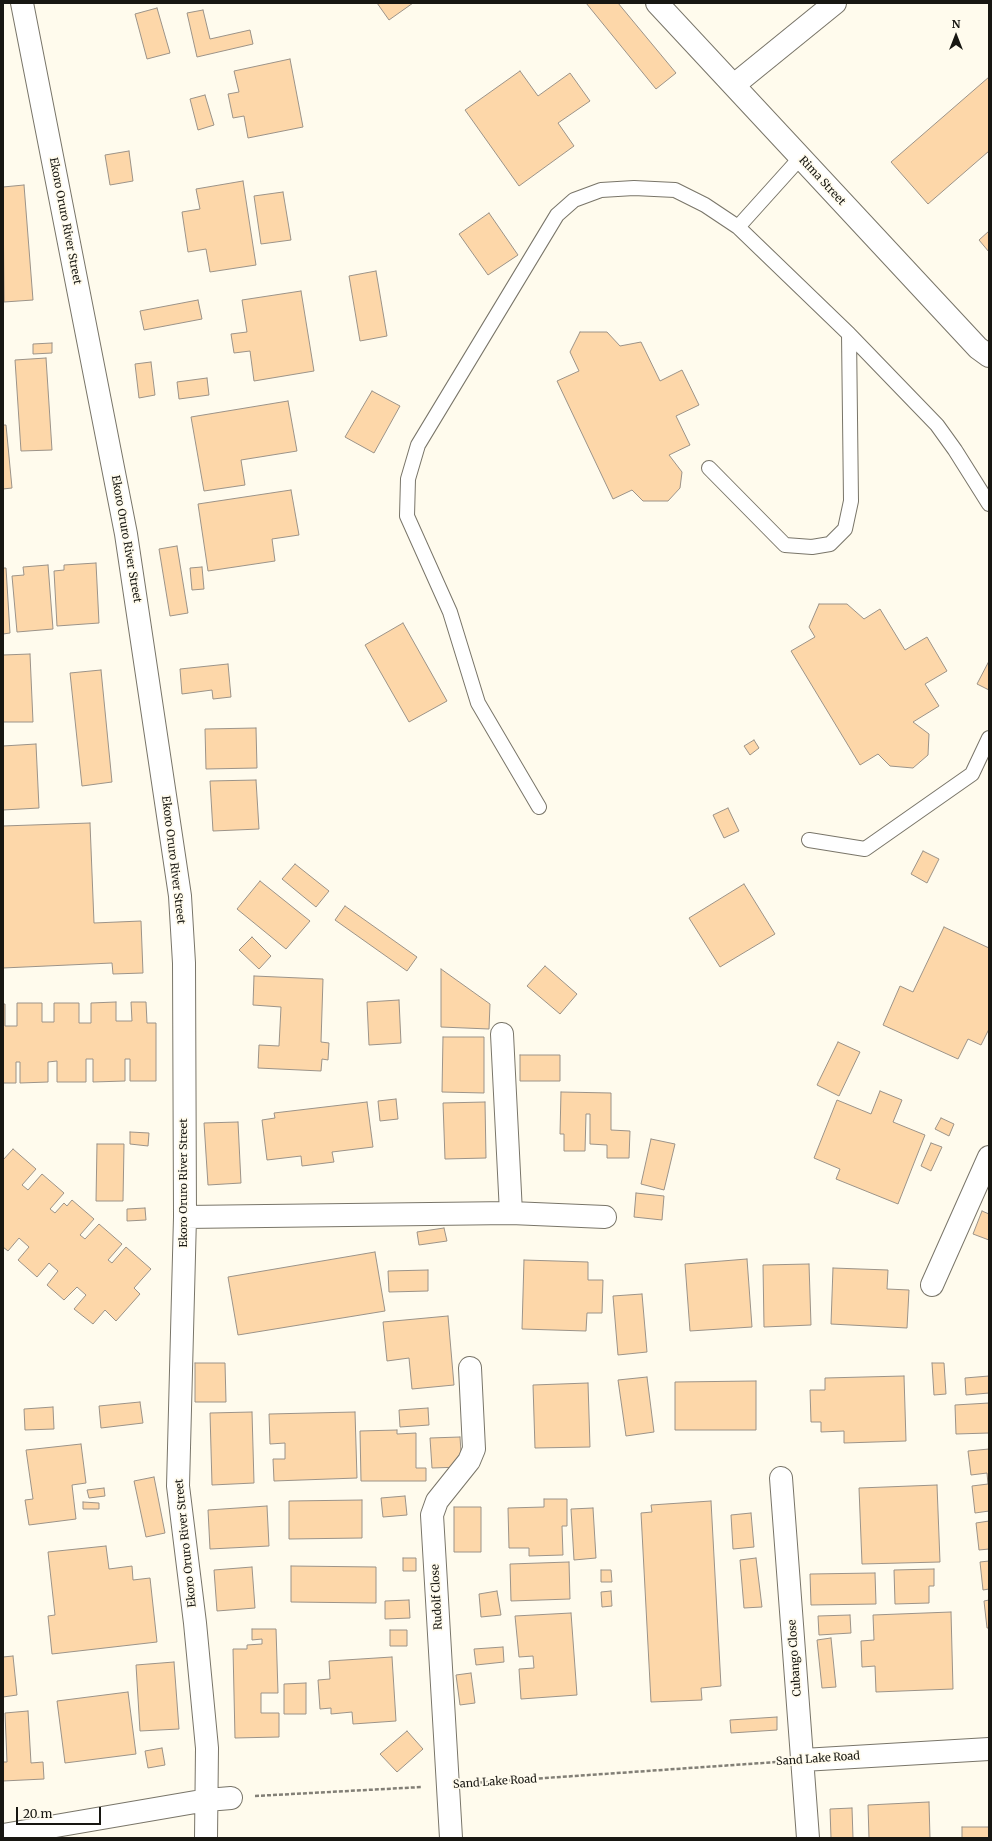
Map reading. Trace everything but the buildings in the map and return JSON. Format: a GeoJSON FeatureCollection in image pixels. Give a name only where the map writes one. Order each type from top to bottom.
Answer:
{"type":"FeatureCollection","features":[{"type":"Feature","properties":{"kind":"street","name":"Ekoro Oruro River Street"},"geometry":{"type":"LineString","coordinates":[[22,3],[126,534],[180,896],[184,963],[184,1217],[178,1486],[195,1623],[206,1732],[206,1838]]}},
{"type":"Feature","properties":{"kind":"street","name":"Rima Street"},"geometry":{"type":"LineString","coordinates":[[657,3],[978,348],[989,356]]}},
{"type":"Feature","properties":{"kind":"street"},"geometry":{"type":"LineString","coordinates":[[734,85],[835,3]]}},
{"type":"Feature","properties":{"kind":"street"},"geometry":{"type":"LineString","coordinates":[[502,1034],[511,1213]]}},
{"type":"Feature","properties":{"kind":"street"},"geometry":{"type":"LineString","coordinates":[[932,1285],[989,1157]]}},
{"type":"Feature","properties":{"kind":"street"},"geometry":{"type":"LineString","coordinates":[[184,1217],[511,1213],[605,1217]]}},
{"type":"Feature","properties":{"kind":"street","name":"Rudolf Close"},"geometry":{"type":"LineString","coordinates":[[451,1838],[432,1515],[437,1501],[469,1461],[474,1449],[470,1368]]}},
{"type":"Feature","properties":{"kind":"street","name":"Cubango Close"},"geometry":{"type":"LineString","coordinates":[[781,1478],[808,1838]]}},
{"type":"Feature","properties":{"kind":"street","name":"Sand Lake Road"},"geometry":{"type":"LineString","coordinates":[[803,1760],[989,1749]]}},
{"type":"Feature","properties":{"kind":"street"},"geometry":{"type":"LineString","coordinates":[[3,1835],[207,1800],[231,1798]]}},
{"type":"Feature","properties":{"kind":"lane"},"geometry":{"type":"LineString","coordinates":[[738,227],[800,157]]}},
{"type":"Feature","properties":{"kind":"lane"},"geometry":{"type":"LineString","coordinates":[[539,807],[478,703],[450,612],[407,516],[408,479],[418,445],[557,215],[574,200],[601,190],[634,188],[675,190],[705,205],[738,227],[849,334],[937,425],[955,450],[989,504]]}},
{"type":"Feature","properties":{"kind":"lane"},"geometry":{"type":"LineString","coordinates":[[709,468],[785,545],[812,547],[830,544],[845,529],[851,501],[849,334]]}},
{"type":"Feature","properties":{"kind":"lane"},"geometry":{"type":"LineString","coordinates":[[809,840],[865,849],[972,774],[989,738]]}},
{"type":"Feature","properties":{"kind":"path","name":"Sand Lake Road"},"geometry":{"type":"LineString","coordinates":[[231,1798],[448,1785],[803,1760]]}}]}
